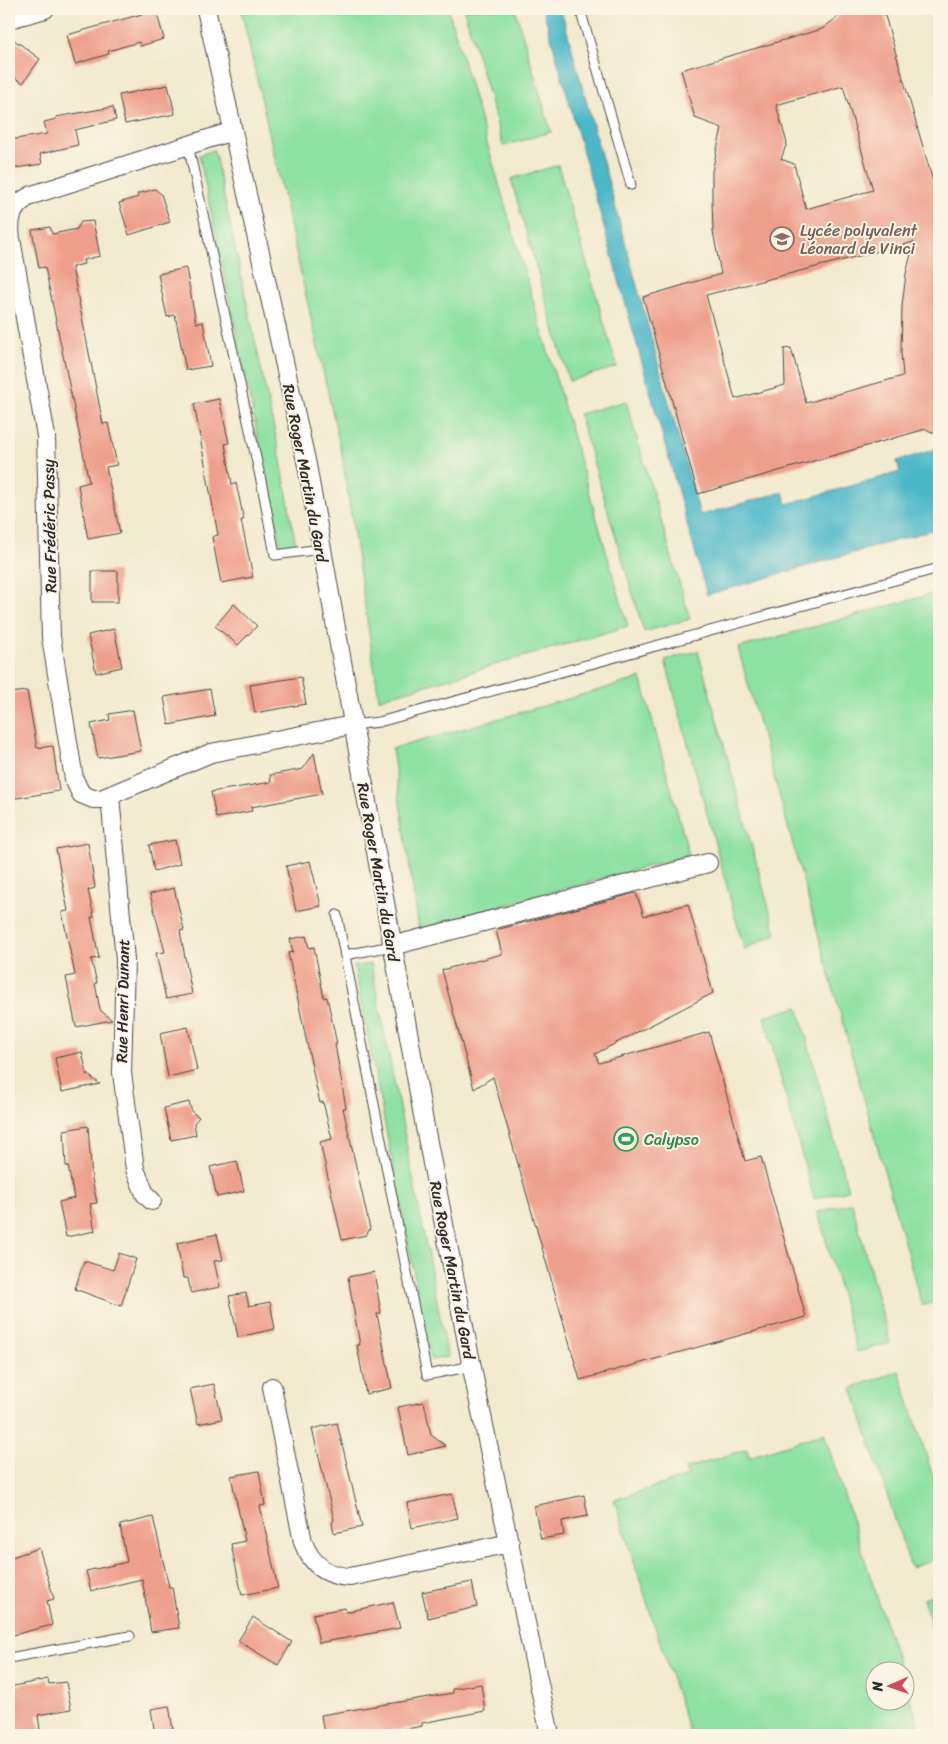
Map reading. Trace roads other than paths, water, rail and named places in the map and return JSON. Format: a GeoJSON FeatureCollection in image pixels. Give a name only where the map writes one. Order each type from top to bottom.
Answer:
{"type":"FeatureCollection","features":[{"type":"Feature","properties":{"kind":"street"},"geometry":{"type":"LineString","coordinates":[[9,19],[45,9]]}},
{"type":"Feature","properties":{"kind":"street","name":"Rue Roger Martin du Gard"},"geometry":{"type":"LineString","coordinates":[[206,9],[304,452],[392,946],[472,1366],[550,1735]]}},
{"type":"Feature","properties":{"kind":"street","name":"Rue Frédéric Passy"},"geometry":{"type":"LineString","coordinates":[[233,131],[32,195],[21,200],[10,216],[10,233],[46,436],[51,637],[74,779],[81,794],[93,799],[110,796],[193,759],[211,753],[352,725]]}},
{"type":"Feature","properties":{"kind":"street","name":"Rue Henri Dunant"},"geometry":{"type":"LineString","coordinates":[[110,796],[125,960],[122,1073],[124,1098],[135,1169],[145,1194],[152,1201]]}},
{"type":"Feature","properties":{"kind":"street"},"geometry":{"type":"LineString","coordinates":[[392,946],[708,863]]}},
{"type":"Feature","properties":{"kind":"street"},"geometry":{"type":"LineString","coordinates":[[272,1387],[303,1542],[307,1553],[321,1568],[330,1574],[350,1577],[510,1542]]}},
{"type":"Feature","properties":{"kind":"lane"},"geometry":{"type":"LineString","coordinates":[[580,9],[631,185]]}},
{"type":"Feature","properties":{"kind":"lane"},"geometry":{"type":"LineString","coordinates":[[188,145],[261,480],[275,555],[321,549]]}},
{"type":"Feature","properties":{"kind":"lane"},"geometry":{"type":"LineString","coordinates":[[352,725],[379,722],[939,568]]}},
{"type":"Feature","properties":{"kind":"lane"},"geometry":{"type":"LineString","coordinates":[[337,915],[427,1375],[472,1366]]}},
{"type":"Feature","properties":{"kind":"lane"},"geometry":{"type":"LineString","coordinates":[[345,955],[392,946]]}},
{"type":"Feature","properties":{"kind":"lane"},"geometry":{"type":"LineString","coordinates":[[9,1658],[130,1636]]}},
{"type":"Feature","properties":{"kind":"water"},"geometry":{"type":"Polygon","coordinates":[[[543,9],[561,9],[700,515],[783,492],[787,504],[900,472],[897,461],[939,448],[939,528],[707,595],[543,9]]]}},
{"type":"Feature","properties":{"kind":"place","name":"Lycée polyvalent Léonard de Vinci"},"geometry":{"type":"Point","coordinates":[782,239]}},
{"type":"Feature","properties":{"kind":"place","name":"Calypso"},"geometry":{"type":"Point","coordinates":[626,1139]}}]}
